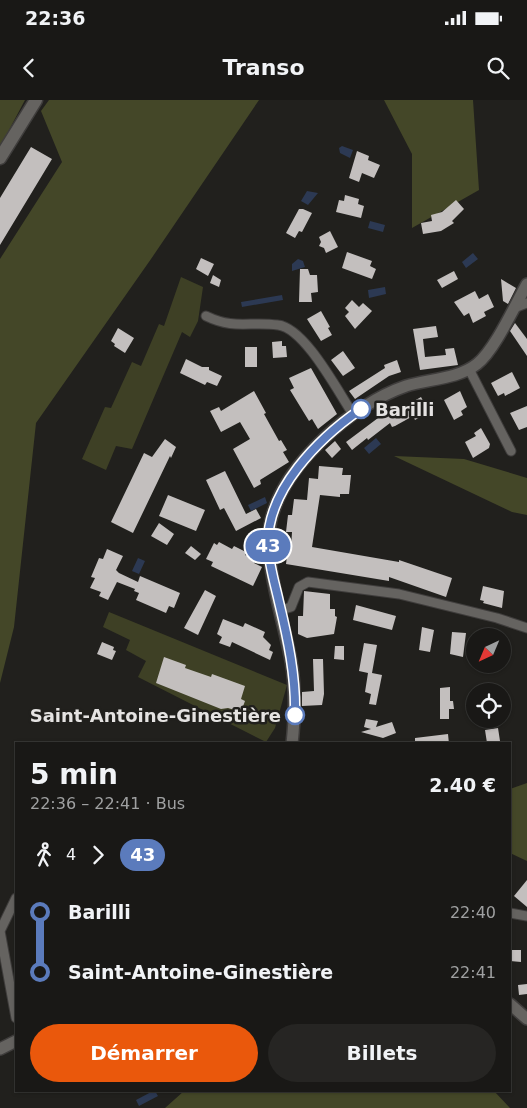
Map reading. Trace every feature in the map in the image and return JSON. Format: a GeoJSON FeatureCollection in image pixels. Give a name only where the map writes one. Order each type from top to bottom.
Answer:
{"type":"FeatureCollection","features":[{"type":"Feature","properties":{"kind":"main road"},"geometry":{"type":"LineString","coordinates":[[0,158],[36,100]]}},
{"type":"Feature","properties":{"kind":"street"},"geometry":{"type":"LineString","coordinates":[[292,742],[294,683],[268,545],[271,520],[275,508],[296,471],[325,439],[353,414],[390,392],[469,369],[484,358],[527,284]]}},
{"type":"Feature","properties":{"kind":"street"},"geometry":{"type":"LineString","coordinates":[[514,308],[527,303]]}},
{"type":"Feature","properties":{"kind":"street"},"geometry":{"type":"LineString","coordinates":[[206,316],[231,326],[278,325],[292,330],[302,340],[353,414]]}},
{"type":"Feature","properties":{"kind":"street"},"geometry":{"type":"LineString","coordinates":[[469,369],[511,451]]}},
{"type":"Feature","properties":{"kind":"street"},"geometry":{"type":"LineString","coordinates":[[281,610],[291,607],[299,587],[308,582],[399,594],[497,618],[527,628]]}},
{"type":"Feature","properties":{"kind":"street"},"geometry":{"type":"LineString","coordinates":[[15,900],[0,931],[15,1013]]}},
{"type":"Feature","properties":{"kind":"street"},"geometry":{"type":"LineString","coordinates":[[511,913],[527,916]]}},
{"type":"Feature","properties":{"kind":"street"},"geometry":{"type":"LineString","coordinates":[[511,1005],[527,1019]]}},
{"type":"Feature","properties":{"kind":"street"},"geometry":{"type":"LineString","coordinates":[[0,1049],[15,1042]]}},
{"type":"Feature","properties":{"kind":"green space"},"geometry":{"type":"Polygon","coordinates":[[[0,100],[25,100],[0,147],[0,100]]]}},
{"type":"Feature","properties":{"kind":"green space"},"geometry":{"type":"Polygon","coordinates":[[[49,100],[259,100],[36,423],[14,627],[0,683],[0,259],[62,162],[41,111],[49,100]]]}},
{"type":"Feature","properties":{"kind":"green space"},"geometry":{"type":"Polygon","coordinates":[[[384,100],[473,100],[479,190],[412,228],[412,154],[384,100]]]}},
{"type":"Feature","properties":{"kind":"green space"},"geometry":{"type":"Polygon","coordinates":[[[181,277],[203,287],[198,321],[190,337],[182,332],[132,449],[116,446],[106,470],[82,459],[105,407],[111,408],[132,362],[141,366],[159,324],[164,326],[181,277]]]}},
{"type":"Feature","properties":{"kind":"green space"},"geometry":{"type":"Polygon","coordinates":[[[394,456],[464,459],[527,478],[527,515],[512,512],[394,456]]]}},
{"type":"Feature","properties":{"kind":"green space"},"geometry":{"type":"Polygon","coordinates":[[[109,612],[287,685],[275,728],[266,742],[138,677],[146,661],[126,650],[130,640],[103,627],[109,612]]]}},
{"type":"Feature","properties":{"kind":"green space"},"geometry":{"type":"Polygon","coordinates":[[[527,783],[527,861],[511,853],[511,789],[527,783]]]}},
{"type":"Feature","properties":{"kind":"green space"},"geometry":{"type":"Polygon","coordinates":[[[183,1092],[495,1092],[510,1108],[165,1108],[183,1092]]]}},
{"type":"Feature","properties":{"kind":"water"},"geometry":{"type":"Polygon","coordinates":[[[342,146],[353,150],[350,158],[340,153],[339,148],[342,146]]]}},
{"type":"Feature","properties":{"kind":"water"},"geometry":{"type":"Polygon","coordinates":[[[307,191],[318,193],[308,205],[301,201],[307,191]]]}},
{"type":"Feature","properties":{"kind":"water"},"geometry":{"type":"Polygon","coordinates":[[[370,221],[385,225],[383,232],[368,228],[370,221]]]}},
{"type":"Feature","properties":{"kind":"water"},"geometry":{"type":"Polygon","coordinates":[[[473,253],[478,259],[466,268],[462,262],[473,253]]]}},
{"type":"Feature","properties":{"kind":"water"},"geometry":{"type":"Polygon","coordinates":[[[298,259],[303,261],[305,267],[292,271],[292,264],[298,259]]]}},
{"type":"Feature","properties":{"kind":"water"},"geometry":{"type":"Polygon","coordinates":[[[385,287],[386,294],[369,298],[368,290],[385,287]]]}},
{"type":"Feature","properties":{"kind":"water"},"geometry":{"type":"Polygon","coordinates":[[[282,295],[283,300],[242,307],[241,302],[282,295]]]}},
{"type":"Feature","properties":{"kind":"water"},"geometry":{"type":"Polygon","coordinates":[[[376,438],[381,444],[369,454],[364,448],[376,438]]]}},
{"type":"Feature","properties":{"kind":"water"},"geometry":{"type":"Polygon","coordinates":[[[265,497],[267,503],[251,511],[248,505],[265,497]]]}},
{"type":"Feature","properties":{"kind":"water"},"geometry":{"type":"Polygon","coordinates":[[[138,558],[145,561],[139,574],[132,571],[138,558]]]}},
{"type":"Feature","properties":{"kind":"water"},"geometry":{"type":"Polygon","coordinates":[[[151,1092],[156,1092],[158,1096],[139,1106],[136,1100],[151,1092]]]}},
{"type":"Feature","properties":{"kind":"building"},"geometry":{"type":"Polygon","coordinates":[[[31,147],[52,159],[0,245],[0,198],[31,147]]]}},
{"type":"Feature","properties":{"kind":"building"},"geometry":{"type":"Polygon","coordinates":[[[357,151],[369,156],[368,160],[380,165],[374,178],[362,173],[359,182],[349,178],[357,151]]]}},
{"type":"Feature","properties":{"kind":"building"},"geometry":{"type":"Polygon","coordinates":[[[345,195],[359,199],[358,204],[364,206],[361,218],[336,212],[339,200],[344,201],[345,195]]]}},
{"type":"Feature","properties":{"kind":"building"},"geometry":{"type":"Polygon","coordinates":[[[456,200],[464,209],[452,221],[454,223],[441,231],[423,234],[421,223],[432,221],[431,215],[442,212],[456,200]]]}},
{"type":"Feature","properties":{"kind":"building"},"geometry":{"type":"Polygon","coordinates":[[[299,209],[312,213],[302,232],[299,231],[295,238],[286,233],[299,209]]]}},
{"type":"Feature","properties":{"kind":"building"},"geometry":{"type":"Polygon","coordinates":[[[330,231],[338,247],[326,253],[324,248],[319,246],[321,242],[319,237],[330,231]]]}},
{"type":"Feature","properties":{"kind":"building"},"geometry":{"type":"Polygon","coordinates":[[[347,252],[372,261],[370,266],[376,269],[372,279],[342,268],[347,252]]]}},
{"type":"Feature","properties":{"kind":"building"},"geometry":{"type":"Polygon","coordinates":[[[201,258],[214,264],[208,276],[196,269],[201,258]]]}},
{"type":"Feature","properties":{"kind":"building"},"geometry":{"type":"Polygon","coordinates":[[[300,269],[308,269],[310,275],[317,275],[318,292],[311,293],[312,302],[299,302],[300,269]]]}},
{"type":"Feature","properties":{"kind":"building"},"geometry":{"type":"Polygon","coordinates":[[[454,271],[458,279],[442,288],[437,280],[454,271]]]}},
{"type":"Feature","properties":{"kind":"building"},"geometry":{"type":"Polygon","coordinates":[[[213,275],[221,280],[219,287],[210,283],[213,275]]]}},
{"type":"Feature","properties":{"kind":"building"},"geometry":{"type":"Polygon","coordinates":[[[501,279],[516,288],[508,304],[503,301],[501,279]]]}},
{"type":"Feature","properties":{"kind":"building"},"geometry":{"type":"Polygon","coordinates":[[[475,291],[479,299],[488,294],[494,307],[484,312],[486,316],[473,323],[469,313],[464,316],[454,302],[475,291]]]}},
{"type":"Feature","properties":{"kind":"building"},"geometry":{"type":"Polygon","coordinates":[[[352,300],[359,307],[363,303],[372,311],[355,329],[345,316],[349,312],[345,308],[352,300]]]}},
{"type":"Feature","properties":{"kind":"building"},"geometry":{"type":"Polygon","coordinates":[[[321,311],[330,327],[328,328],[332,335],[321,341],[307,319],[321,311]]]}},
{"type":"Feature","properties":{"kind":"building"},"geometry":{"type":"Polygon","coordinates":[[[515,323],[527,339],[527,356],[510,331],[515,323]]]}},
{"type":"Feature","properties":{"kind":"building"},"geometry":{"type":"Polygon","coordinates":[[[436,326],[438,337],[423,339],[425,357],[446,355],[445,349],[454,348],[458,365],[420,370],[413,329],[436,326]]]}},
{"type":"Feature","properties":{"kind":"building"},"geometry":{"type":"Polygon","coordinates":[[[118,328],[134,338],[125,353],[114,346],[115,344],[111,341],[118,328]]]}},
{"type":"Feature","properties":{"kind":"building"},"geometry":{"type":"Polygon","coordinates":[[[282,341],[282,346],[286,346],[287,357],[273,358],[272,342],[282,341]]]}},
{"type":"Feature","properties":{"kind":"building"},"geometry":{"type":"Polygon","coordinates":[[[245,347],[257,347],[257,367],[245,367],[245,347]]]}},
{"type":"Feature","properties":{"kind":"building"},"geometry":{"type":"Polygon","coordinates":[[[343,351],[355,368],[343,376],[331,360],[343,351]]]}},
{"type":"Feature","properties":{"kind":"building"},"geometry":{"type":"Polygon","coordinates":[[[186,359],[202,367],[209,367],[209,370],[222,376],[217,386],[207,382],[205,385],[180,373],[186,359]]]}},
{"type":"Feature","properties":{"kind":"building"},"geometry":{"type":"Polygon","coordinates":[[[397,360],[401,372],[389,376],[355,399],[349,391],[385,368],[384,365],[397,360]]]}},
{"type":"Feature","properties":{"kind":"building"},"geometry":{"type":"Polygon","coordinates":[[[311,368],[337,414],[318,429],[312,419],[309,421],[290,390],[294,388],[289,378],[311,368]]]}},
{"type":"Feature","properties":{"kind":"building"},"geometry":{"type":"Polygon","coordinates":[[[512,372],[520,388],[505,396],[504,393],[498,396],[491,383],[512,372]]]}},
{"type":"Feature","properties":{"kind":"building"},"geometry":{"type":"Polygon","coordinates":[[[254,391],[279,441],[281,440],[287,450],[283,452],[289,462],[260,480],[261,484],[254,488],[233,449],[250,439],[240,422],[221,432],[210,411],[219,407],[221,411],[254,391]]]}},
{"type":"Feature","properties":{"kind":"building"},"geometry":{"type":"Polygon","coordinates":[[[460,391],[467,407],[461,411],[463,415],[454,420],[444,400],[460,391]]]}},
{"type":"Feature","properties":{"kind":"building"},"geometry":{"type":"Polygon","coordinates":[[[421,397],[429,412],[415,420],[413,416],[392,427],[390,423],[352,450],[346,442],[386,412],[388,416],[421,397]]]}},
{"type":"Feature","properties":{"kind":"building"},"geometry":{"type":"Polygon","coordinates":[[[527,406],[527,427],[519,430],[510,413],[527,406]]]}},
{"type":"Feature","properties":{"kind":"building"},"geometry":{"type":"Polygon","coordinates":[[[481,428],[490,444],[489,448],[473,458],[465,442],[476,436],[474,433],[481,428]]]}},
{"type":"Feature","properties":{"kind":"building"},"geometry":{"type":"Polygon","coordinates":[[[165,439],[176,447],[133,533],[111,522],[144,453],[152,457],[165,439]]]}},
{"type":"Feature","properties":{"kind":"building"},"geometry":{"type":"Polygon","coordinates":[[[335,441],[341,449],[332,458],[325,450],[335,441]]]}},
{"type":"Feature","properties":{"kind":"building"},"geometry":{"type":"Polygon","coordinates":[[[319,466],[343,468],[342,475],[351,475],[349,494],[340,494],[340,497],[320,495],[312,547],[399,562],[399,560],[452,578],[446,597],[389,577],[389,581],[286,564],[288,548],[291,548],[292,532],[286,532],[288,515],[292,515],[294,499],[307,500],[309,478],[318,479],[319,466]]]}},
{"type":"Feature","properties":{"kind":"building"},"geometry":{"type":"Polygon","coordinates":[[[225,471],[246,514],[256,509],[261,518],[236,531],[224,508],[220,510],[206,480],[225,471]]]}},
{"type":"Feature","properties":{"kind":"building"},"geometry":{"type":"Polygon","coordinates":[[[168,495],[205,510],[196,531],[159,516],[168,495]]]}},
{"type":"Feature","properties":{"kind":"building"},"geometry":{"type":"Polygon","coordinates":[[[159,523],[174,534],[167,545],[151,536],[159,523]]]}},
{"type":"Feature","properties":{"kind":"building"},"geometry":{"type":"Polygon","coordinates":[[[219,542],[232,549],[234,546],[246,552],[245,555],[256,560],[254,563],[262,567],[253,586],[211,566],[213,562],[206,559],[214,543],[217,545],[219,542]]]}},
{"type":"Feature","properties":{"kind":"building"},"geometry":{"type":"Polygon","coordinates":[[[191,546],[201,554],[195,560],[185,553],[191,546]]]}},
{"type":"Feature","properties":{"kind":"building"},"geometry":{"type":"Polygon","coordinates":[[[107,549],[123,556],[116,570],[119,573],[138,582],[140,576],[180,593],[174,608],[169,606],[166,613],[136,600],[139,593],[134,591],[135,589],[117,582],[108,600],[99,596],[101,592],[90,588],[95,578],[91,577],[99,558],[103,559],[107,549]]]}},
{"type":"Feature","properties":{"kind":"building"},"geometry":{"type":"Polygon","coordinates":[[[483,586],[504,591],[502,608],[483,603],[484,601],[480,600],[483,586]]]}},
{"type":"Feature","properties":{"kind":"building"},"geometry":{"type":"Polygon","coordinates":[[[205,590],[216,596],[198,635],[184,628],[205,590]]]}},
{"type":"Feature","properties":{"kind":"building"},"geometry":{"type":"Polygon","coordinates":[[[304,591],[330,594],[330,609],[335,609],[335,616],[337,617],[334,634],[307,638],[298,634],[298,616],[303,616],[304,591]]]}},
{"type":"Feature","properties":{"kind":"building"},"geometry":{"type":"Polygon","coordinates":[[[356,605],[396,616],[392,630],[353,620],[356,605]]]}},
{"type":"Feature","properties":{"kind":"building"},"geometry":{"type":"Polygon","coordinates":[[[223,619],[243,627],[245,623],[265,632],[263,637],[271,645],[269,650],[273,652],[270,660],[232,642],[230,647],[219,643],[222,637],[217,634],[223,619]]]}},
{"type":"Feature","properties":{"kind":"building"},"geometry":{"type":"Polygon","coordinates":[[[422,627],[434,630],[430,652],[419,650],[422,627]]]}},
{"type":"Feature","properties":{"kind":"building"},"geometry":{"type":"Polygon","coordinates":[[[452,632],[466,633],[463,657],[450,654],[452,632]]]}},
{"type":"Feature","properties":{"kind":"building"},"geometry":{"type":"Polygon","coordinates":[[[102,642],[114,647],[113,650],[116,651],[112,660],[97,654],[102,642]]]}},
{"type":"Feature","properties":{"kind":"building"},"geometry":{"type":"Polygon","coordinates":[[[364,643],[377,645],[372,673],[382,675],[376,705],[369,704],[371,694],[365,692],[368,673],[359,671],[364,643]]]}},
{"type":"Feature","properties":{"kind":"building"},"geometry":{"type":"Polygon","coordinates":[[[335,646],[344,646],[344,660],[334,659],[335,646]]]}},
{"type":"Feature","properties":{"kind":"building"},"geometry":{"type":"Polygon","coordinates":[[[164,657],[186,665],[185,668],[211,677],[212,674],[245,686],[241,699],[245,701],[241,712],[228,708],[221,709],[156,683],[164,657]]]}},
{"type":"Feature","properties":{"kind":"building"},"geometry":{"type":"Polygon","coordinates":[[[313,659],[323,659],[324,694],[322,705],[302,706],[302,692],[314,691],[313,659]]]}},
{"type":"Feature","properties":{"kind":"building"},"geometry":{"type":"Polygon","coordinates":[[[450,687],[450,701],[453,701],[454,709],[449,709],[449,719],[440,719],[440,688],[450,687]]]}},
{"type":"Feature","properties":{"kind":"building"},"geometry":{"type":"Polygon","coordinates":[[[366,719],[378,721],[376,727],[392,722],[396,733],[383,738],[361,732],[371,729],[364,727],[366,719]]]}},
{"type":"Feature","properties":{"kind":"building"},"geometry":{"type":"Polygon","coordinates":[[[498,728],[500,741],[487,742],[485,730],[498,728]]]}},
{"type":"Feature","properties":{"kind":"building"},"geometry":{"type":"Polygon","coordinates":[[[448,734],[449,742],[415,742],[415,738],[448,734]]]}},
{"type":"Feature","properties":{"kind":"building"},"geometry":{"type":"Polygon","coordinates":[[[527,880],[527,907],[514,896],[527,880]]]}},
{"type":"Feature","properties":{"kind":"building"},"geometry":{"type":"Polygon","coordinates":[[[511,950],[521,950],[521,962],[511,961],[511,950]]]}},
{"type":"Feature","properties":{"kind":"building"},"geometry":{"type":"Polygon","coordinates":[[[527,984],[527,994],[519,995],[518,985],[527,984]]]}},
{"type":"Feature","properties":{"kind":"bus line","name":"43"},"geometry":{"type":"LineString","coordinates":[[295,715],[292,662],[268,545],[271,520],[281,495],[296,471],[325,439],[361,409]]}},
{"type":"Feature","properties":{"kind":"place","name":"Barilli"},"geometry":{"type":"Point","coordinates":[361,409]}},
{"type":"Feature","properties":{"kind":"place","name":"Saint-Antoine-Ginestière"},"geometry":{"type":"Point","coordinates":[295,715]}}]}
